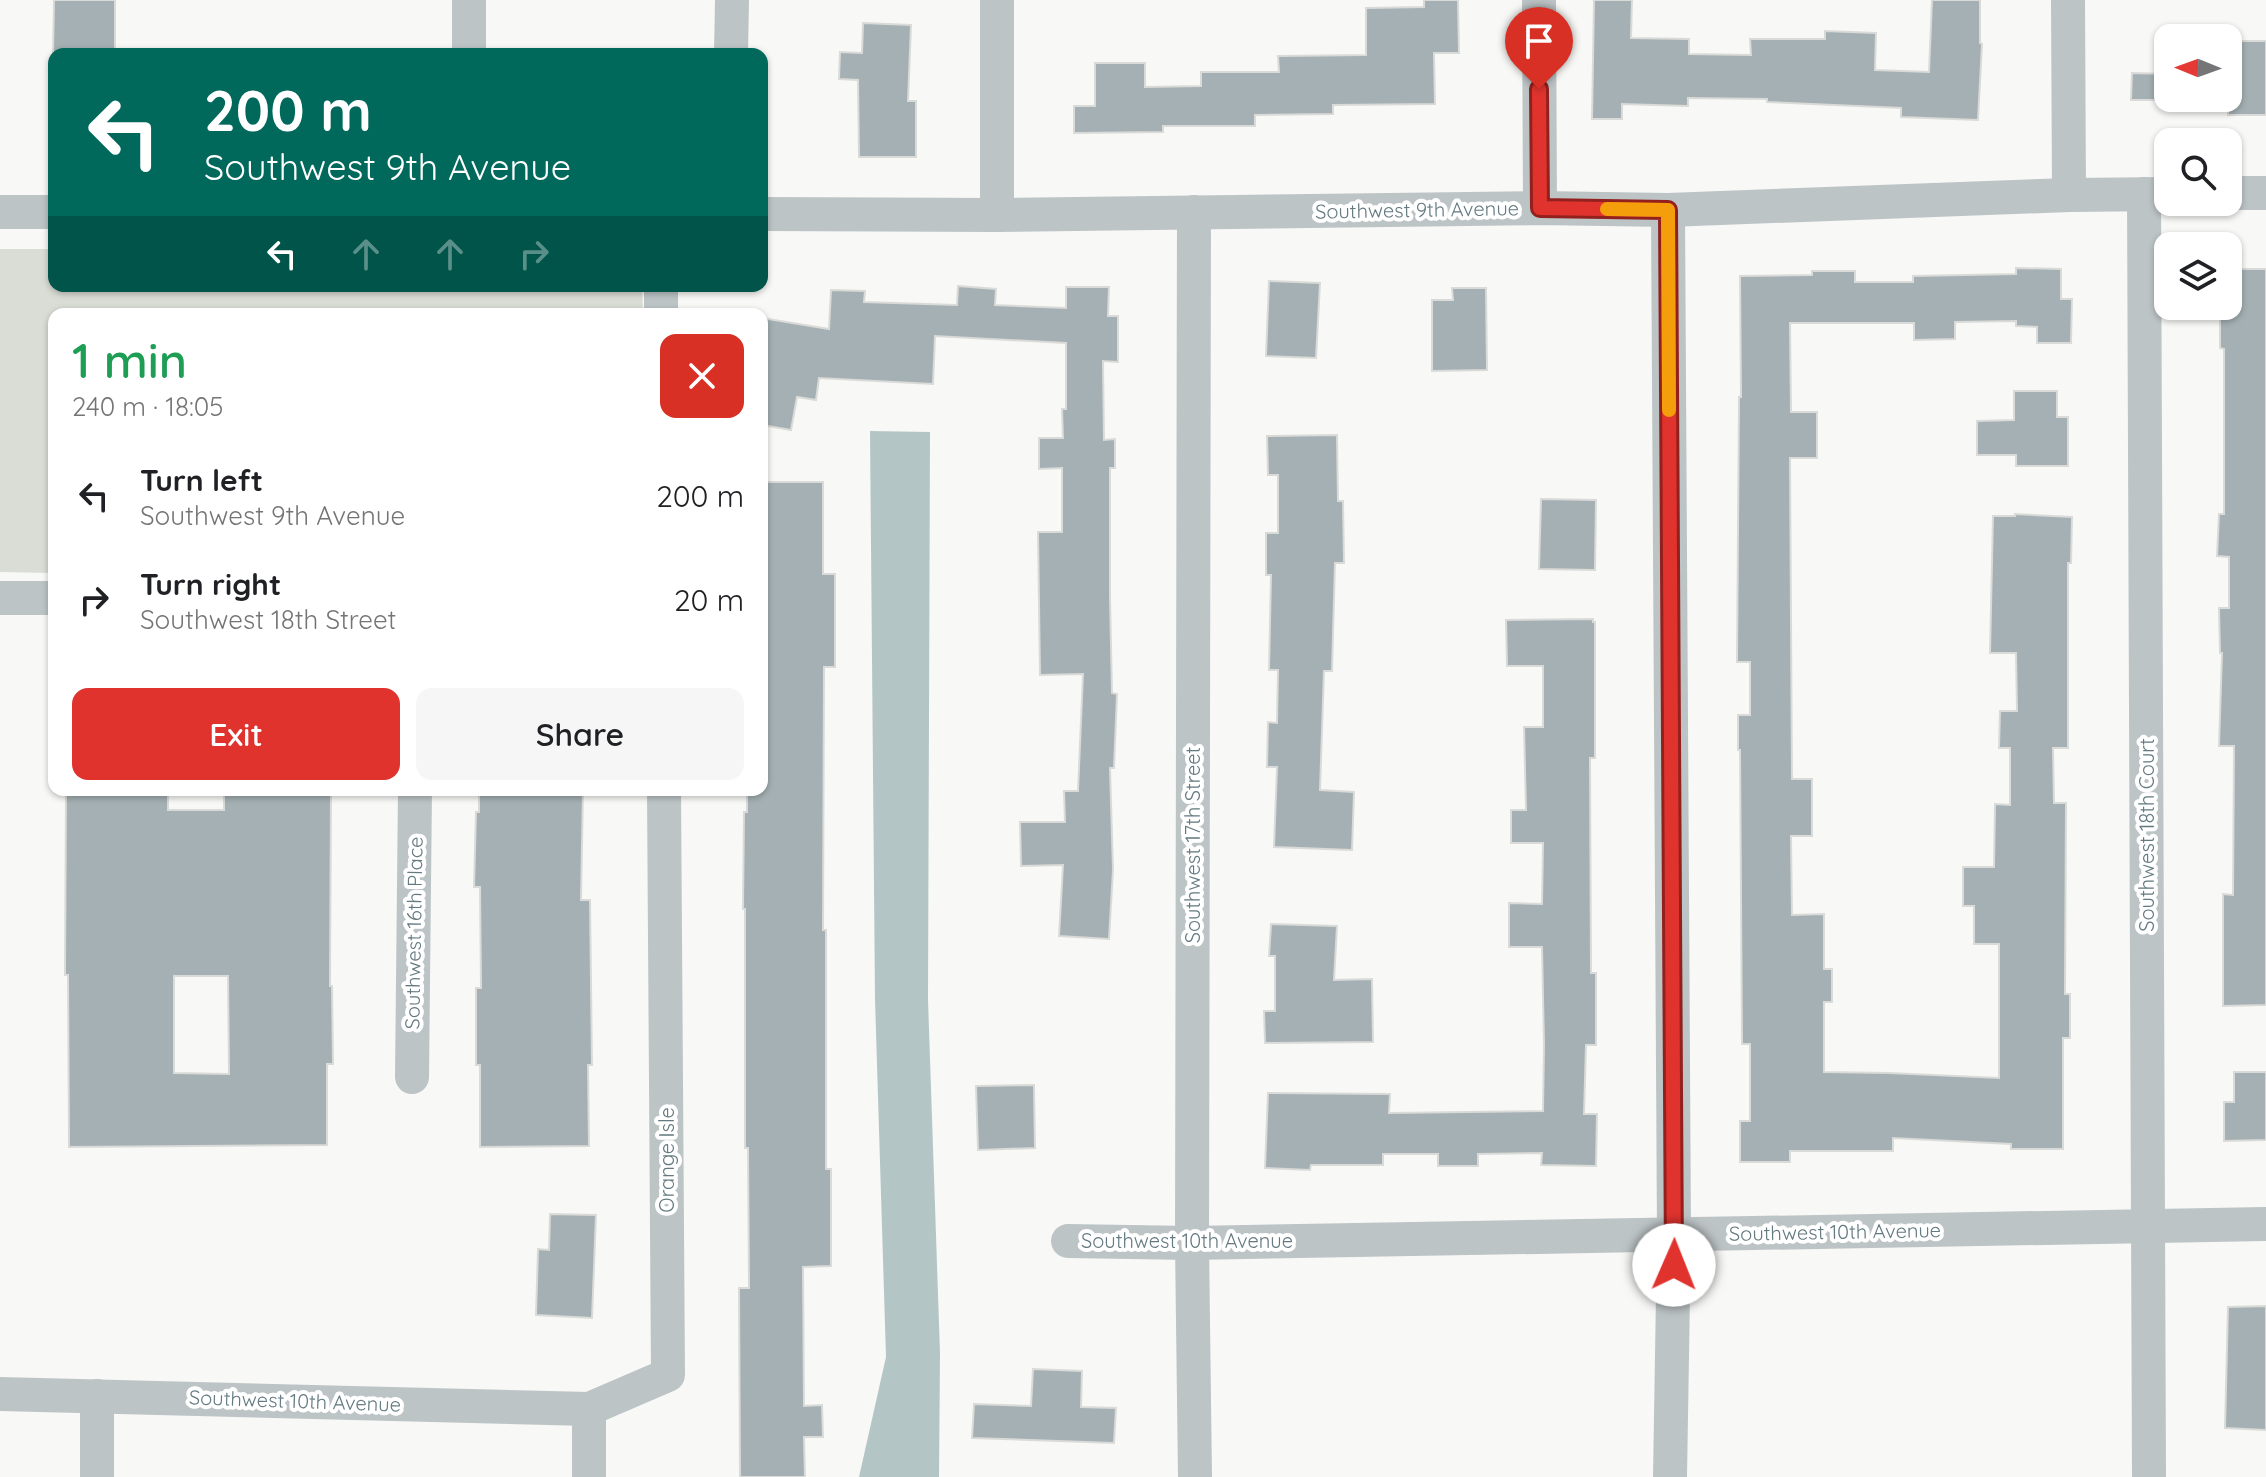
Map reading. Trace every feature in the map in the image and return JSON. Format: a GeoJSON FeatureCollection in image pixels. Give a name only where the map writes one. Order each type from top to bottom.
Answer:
{"type":"FeatureCollection","features":[{"type":"Feature","properties":{"kind":"street"},"geometry":{"type":"LineString","coordinates":[[469,0],[469,48]]}},
{"type":"Feature","properties":{"kind":"street"},"geometry":{"type":"LineString","coordinates":[[731,48],[732,0]]}},
{"type":"Feature","properties":{"kind":"street"},"geometry":{"type":"LineString","coordinates":[[997,0],[997,215]]}},
{"type":"Feature","properties":{"kind":"street"},"geometry":{"type":"LineString","coordinates":[[1539,0],[1540,208]]}},
{"type":"Feature","properties":{"kind":"street"},"geometry":{"type":"LineString","coordinates":[[2068,0],[2069,195]]}},
{"type":"Feature","properties":{"kind":"street"},"geometry":{"type":"LineString","coordinates":[[2242,193],[2266,193]]}},
{"type":"Feature","properties":{"kind":"street","name":"Southwest 9th Avenue"},"geometry":{"type":"LineString","coordinates":[[768,214],[997,215],[1540,208],[1668,210],[2154,194]]}},
{"type":"Feature","properties":{"kind":"street"},"geometry":{"type":"LineString","coordinates":[[1668,210],[1674,1235],[1670,1477]]}},
{"type":"Feature","properties":{"kind":"street"},"geometry":{"type":"LineString","coordinates":[[0,212],[48,212]]}},
{"type":"Feature","properties":{"kind":"street","name":"Southwest 17th Street"},"geometry":{"type":"LineString","coordinates":[[1194,212],[1192,1243],[1195,1477]]}},
{"type":"Feature","properties":{"kind":"street","name":"Southwest 18th Court"},"geometry":{"type":"LineString","coordinates":[[2149,1477],[2156,216]]}},
{"type":"Feature","properties":{"kind":"street"},"geometry":{"type":"LineString","coordinates":[[0,598],[48,598]]}},
{"type":"Feature","properties":{"kind":"street","name":"Southwest 16th Place"},"geometry":{"type":"LineString","coordinates":[[412,1077],[415,796]]}},
{"type":"Feature","properties":{"kind":"street","name":"Orange Isle"},"geometry":{"type":"LineString","coordinates":[[589,1409],[668,1375],[664,796]]}},
{"type":"Feature","properties":{"kind":"street","name":"Southwest 10th Avenue"},"geometry":{"type":"LineString","coordinates":[[1068,1241],[1192,1243],[2266,1224]]}},
{"type":"Feature","properties":{"kind":"street","name":"Southwest 10th Avenue"},"geometry":{"type":"LineString","coordinates":[[0,1394],[589,1409]]}},
{"type":"Feature","properties":{"kind":"street"},"geometry":{"type":"LineString","coordinates":[[97,1396],[97,1477]]}},
{"type":"Feature","properties":{"kind":"street"},"geometry":{"type":"LineString","coordinates":[[589,1409],[589,1477]]}},
{"type":"Feature","properties":{"kind":"shaded area"},"geometry":{"type":"Polygon","coordinates":[[[0,249],[48,249],[48,292],[642,292],[643,308],[48,308],[48,573],[0,572],[0,249]]]}},
{"type":"Feature","properties":{"kind":"shaded area"},"geometry":{"type":"Polygon","coordinates":[[[870,431],[930,432],[928,1000],[940,1353],[939,1477],[859,1477],[886,1357],[875,999],[870,431]]]}},
{"type":"Feature","properties":{"kind":"building"},"geometry":{"type":"Polygon","coordinates":[[[54,0],[115,0],[115,48],[53,48],[54,0]]]}},
{"type":"Feature","properties":{"kind":"building"},"geometry":{"type":"Polygon","coordinates":[[[1424,0],[1458,0],[1459,53],[1434,53],[1435,104],[1333,105],[1333,114],[1255,115],[1255,126],[1163,126],[1163,132],[1074,133],[1074,106],[1095,106],[1095,63],[1145,63],[1145,87],[1201,86],[1201,72],[1279,72],[1278,56],[1366,55],[1366,8],[1424,7],[1424,0]]]}},
{"type":"Feature","properties":{"kind":"building"},"geometry":{"type":"Polygon","coordinates":[[[1594,0],[1632,0],[1631,38],[1689,39],[1689,54],[1751,55],[1750,39],[1825,39],[1825,31],[1876,33],[1875,70],[1929,72],[1932,0],[1980,0],[1982,44],[1978,120],[1901,117],[1901,108],[1767,102],[1767,99],[1688,98],[1688,106],[1622,104],[1622,119],[1592,119],[1594,0]]]}},
{"type":"Feature","properties":{"kind":"building"},"geometry":{"type":"Polygon","coordinates":[[[863,23],[911,25],[908,101],[916,101],[916,157],[859,157],[858,80],[839,79],[840,52],[862,53],[863,23]]]}},
{"type":"Feature","properties":{"kind":"building"},"geometry":{"type":"Polygon","coordinates":[[[2242,41],[2266,41],[2266,115],[2228,115],[2228,112],[2242,112],[2242,41]]]}},
{"type":"Feature","properties":{"kind":"building"},"geometry":{"type":"Polygon","coordinates":[[[2132,73],[2154,74],[2154,100],[2131,100],[2132,73]]]}},
{"type":"Feature","properties":{"kind":"building"},"geometry":{"type":"Polygon","coordinates":[[[2016,268],[2061,269],[2061,299],[2072,299],[2071,343],[2037,343],[2037,327],[2016,326],[2016,321],[1955,322],[1955,339],[1914,340],[1914,323],[1790,323],[1791,412],[1817,412],[1817,458],[1790,458],[1792,779],[1812,779],[1812,836],[1791,836],[1792,915],[1824,914],[1824,969],[1832,969],[1832,1002],[1824,1002],[1824,1072],[1999,1078],[1999,944],[1974,944],[1974,906],[1963,906],[1963,867],[1994,867],[1995,804],[2010,805],[2010,748],[1999,748],[2000,711],[2017,711],[2016,653],[1990,653],[1993,516],[2072,517],[2071,563],[2068,563],[2068,748],[2053,748],[2054,803],[2066,803],[2065,994],[2070,994],[2070,1038],[2063,1038],[2063,1149],[2011,1149],[2011,1144],[1893,1138],[1893,1151],[1790,1151],[1790,1162],[1740,1162],[1740,1121],[1750,1121],[1750,1044],[1742,1044],[1738,715],[1750,715],[1750,662],[1737,662],[1740,276],[1855,271],[1855,282],[1913,282],[1913,276],[2016,274],[2016,268]]]}},
{"type":"Feature","properties":{"kind":"building"},"geometry":{"type":"Polygon","coordinates":[[[2242,269],[2266,269],[2266,1005],[2223,1006],[2223,894],[2233,895],[2234,746],[2219,746],[2222,653],[2219,608],[2229,608],[2229,557],[2217,556],[2219,514],[2224,514],[2224,349],[2220,348],[2220,320],[2242,320],[2242,269]]]}},
{"type":"Feature","properties":{"kind":"building"},"geometry":{"type":"Polygon","coordinates":[[[1269,281],[1320,283],[1316,358],[1266,356],[1269,281]]]}},
{"type":"Feature","properties":{"kind":"building"},"geometry":{"type":"Polygon","coordinates":[[[958,286],[996,289],[995,305],[1066,308],[1066,287],[1109,287],[1108,316],[1118,316],[1118,362],[1103,361],[1104,440],[1115,439],[1115,468],[1110,468],[1110,598],[1112,693],[1117,694],[1114,768],[1110,768],[1113,870],[1109,939],[1059,936],[1063,865],[1021,866],[1020,822],[1065,822],[1064,791],[1078,791],[1083,674],[1040,675],[1038,532],[1062,532],[1062,468],[1039,469],[1039,438],[1063,438],[1066,343],[935,336],[933,384],[819,378],[816,400],[797,397],[791,430],[768,426],[768,319],[829,329],[831,290],[865,291],[864,302],[957,305],[958,286]]]}},
{"type":"Feature","properties":{"kind":"building"},"geometry":{"type":"Polygon","coordinates":[[[1452,288],[1486,288],[1487,370],[1432,371],[1432,300],[1453,300],[1452,288]]]}},
{"type":"Feature","properties":{"kind":"building"},"geometry":{"type":"Polygon","coordinates":[[[2014,391],[2057,391],[2057,417],[2068,417],[2068,466],[2016,466],[2016,455],[1977,455],[1977,421],[2014,420],[2014,391]]]}},
{"type":"Feature","properties":{"kind":"building"},"geometry":{"type":"Polygon","coordinates":[[[1337,435],[1338,501],[1343,501],[1344,563],[1335,563],[1332,671],[1324,671],[1320,790],[1354,792],[1352,850],[1274,847],[1277,767],[1267,767],[1268,722],[1277,723],[1278,670],[1269,670],[1271,575],[1266,575],[1266,533],[1278,533],[1278,475],[1268,475],[1267,436],[1337,435]]]}},
{"type":"Feature","properties":{"kind":"building"},"geometry":{"type":"Polygon","coordinates":[[[768,482],[823,482],[823,574],[835,574],[835,667],[824,667],[823,930],[826,930],[826,1169],[831,1169],[831,1266],[803,1267],[804,1406],[822,1405],[823,1437],[804,1437],[805,1477],[740,1477],[739,1288],[749,1288],[743,909],[744,812],[747,812],[747,796],[768,796],[768,482]]]}},
{"type":"Feature","properties":{"kind":"building"},"geometry":{"type":"Polygon","coordinates":[[[1541,499],[1596,500],[1595,570],[1539,569],[1541,499]]]}},
{"type":"Feature","properties":{"kind":"building"},"geometry":{"type":"Polygon","coordinates":[[[1593,619],[1595,758],[1590,758],[1591,973],[1596,973],[1596,1045],[1586,1045],[1584,1114],[1597,1114],[1596,1166],[1541,1165],[1542,1153],[1478,1154],[1478,1166],[1438,1166],[1438,1154],[1383,1154],[1383,1165],[1311,1165],[1310,1170],[1265,1168],[1268,1093],[1390,1094],[1389,1113],[1543,1111],[1542,947],[1509,947],[1509,903],[1542,904],[1543,843],[1511,843],[1511,810],[1526,810],[1524,727],[1543,727],[1543,666],[1507,666],[1506,620],[1593,619]]]}},
{"type":"Feature","properties":{"kind":"building"},"geometry":{"type":"Polygon","coordinates":[[[66,796],[168,796],[168,810],[224,810],[224,796],[331,796],[330,986],[333,1064],[327,1064],[327,1145],[69,1147],[68,975],[65,975],[66,796]],[[174,976],[174,1073],[229,1074],[228,976],[174,976]]]}},
{"type":"Feature","properties":{"kind":"building"},"geometry":{"type":"Polygon","coordinates":[[[479,796],[583,796],[581,900],[590,900],[592,1065],[588,1065],[589,1146],[480,1147],[476,988],[481,988],[480,887],[474,887],[476,812],[479,812],[479,796]]]}},
{"type":"Feature","properties":{"kind":"building"},"geometry":{"type":"Polygon","coordinates":[[[1271,924],[1337,926],[1334,980],[1372,979],[1373,1042],[1265,1043],[1264,1011],[1275,1011],[1275,956],[1269,956],[1271,924]]]}},
{"type":"Feature","properties":{"kind":"building"},"geometry":{"type":"Polygon","coordinates":[[[2234,1072],[2266,1072],[2266,1140],[2224,1141],[2224,1102],[2234,1102],[2234,1072]]]}},
{"type":"Feature","properties":{"kind":"building"},"geometry":{"type":"Polygon","coordinates":[[[1034,1085],[1035,1148],[978,1150],[976,1086],[1034,1085]]]}},
{"type":"Feature","properties":{"kind":"building"},"geometry":{"type":"Polygon","coordinates":[[[550,1214],[596,1215],[592,1318],[536,1315],[538,1249],[549,1250],[550,1214]]]}},
{"type":"Feature","properties":{"kind":"building"},"geometry":{"type":"Polygon","coordinates":[[[2266,1306],[2266,1430],[2225,1428],[2228,1307],[2266,1306]]]}},
{"type":"Feature","properties":{"kind":"building"},"geometry":{"type":"Polygon","coordinates":[[[1033,1369],[1082,1371],[1081,1407],[1116,1408],[1114,1443],[972,1438],[974,1404],[1031,1406],[1033,1369]]]}},
{"type":"Feature","properties":{"kind":"slow traffic"},"geometry":{"type":"LineString","coordinates":[[1607,209],[1668,210],[1669,410]]}},
{"type":"Feature","properties":{"kind":"route"},"geometry":{"type":"LineString","coordinates":[[1539,89],[1540,208],[1668,210],[1674,1265]]}}]}
